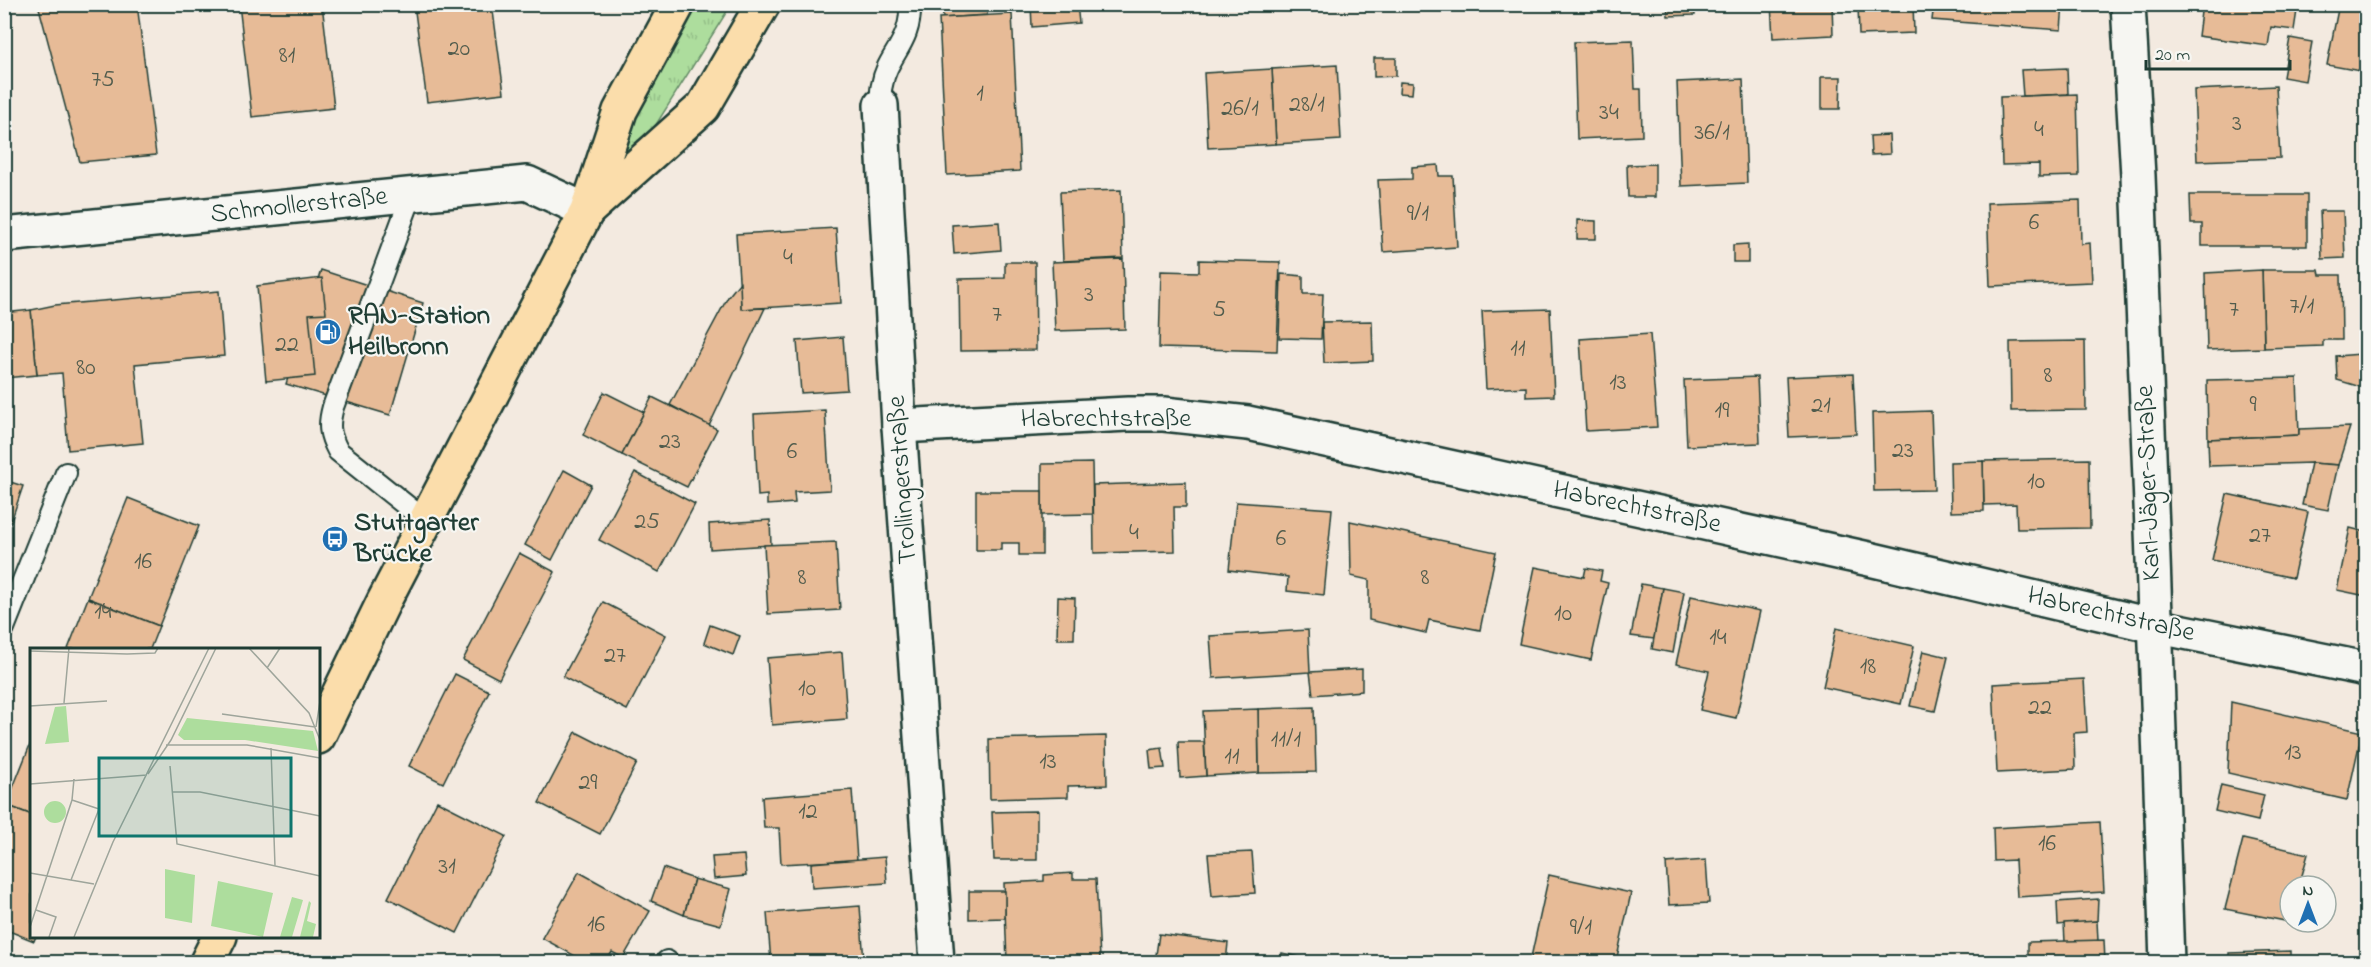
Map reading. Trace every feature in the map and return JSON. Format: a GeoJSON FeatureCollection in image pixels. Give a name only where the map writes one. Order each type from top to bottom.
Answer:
{"type":"FeatureCollection","features":[{"type":"Feature","properties":{"kind":"main road"},"geometry":{"type":"LineString","coordinates":[[320,733],[384,601],[587,211],[620,111],[678,4]]}},
{"type":"Feature","properties":{"kind":"main road"},"geometry":{"type":"LineString","coordinates":[[587,211],[703,107],[763,4]]}},
{"type":"Feature","properties":{"kind":"main road"},"geometry":{"type":"LineString","coordinates":[[207,963],[220,937]]}},
{"type":"Feature","properties":{"kind":"street","name":"Karl-Jäger-Straße"},"geometry":{"type":"LineString","coordinates":[[2128,4],[2138,176],[2167,963]]}},
{"type":"Feature","properties":{"kind":"street","name":"Trollingerstraße"},"geometry":{"type":"LineString","coordinates":[[881,105],[899,426],[937,963]]}},
{"type":"Feature","properties":{"kind":"street","name":"Schmollerstraße"},"geometry":{"type":"LineString","coordinates":[[4,236],[527,183],[587,211]]}},
{"type":"Feature","properties":{"kind":"street","name":"Habrechtstraße"},"geometry":{"type":"LineString","coordinates":[[899,426],[1128,414],[1164,414],[1248,423],[1858,556],[2155,626],[2367,669]]}},
{"type":"Feature","properties":{"kind":"lane","name":"Trollingerstraße"},"geometry":{"type":"LineString","coordinates":[[881,105],[881,85],[907,35],[910,4]]}},
{"type":"Feature","properties":{"kind":"lane"},"geometry":{"type":"LineString","coordinates":[[412,194],[333,407],[329,420],[329,434],[338,451],[427,522]]}},
{"type":"Feature","properties":{"kind":"lane"},"geometry":{"type":"LineString","coordinates":[[4,628],[66,473]]}},
{"type":"Feature","properties":{"kind":"green space"},"geometry":{"type":"Polygon","coordinates":[[[697,5],[731,5],[652,131],[622,155],[619,140],[697,5]]]}},
{"type":"Feature","properties":{"kind":"building"},"geometry":{"type":"Polygon","coordinates":[[[38,4],[137,4],[156,155],[80,162],[38,4]]]}},
{"type":"Feature","properties":{"kind":"building"},"geometry":{"type":"Polygon","coordinates":[[[239,4],[322,4],[334,108],[252,117],[239,4]]]}},
{"type":"Feature","properties":{"kind":"building"},"geometry":{"type":"Polygon","coordinates":[[[414,4],[492,4],[504,93],[427,102],[414,4]]]}},
{"type":"Feature","properties":{"kind":"building"},"geometry":{"type":"Polygon","coordinates":[[[942,4],[987,4],[987,15],[943,18],[942,4]]]}},
{"type":"Feature","properties":{"kind":"building"},"geometry":{"type":"Polygon","coordinates":[[[1031,4],[1077,4],[1079,23],[1032,27],[1031,4]]]}},
{"type":"Feature","properties":{"kind":"building"},"geometry":{"type":"Polygon","coordinates":[[[1415,4],[1452,4],[1452,6],[1416,9],[1415,4]]]}},
{"type":"Feature","properties":{"kind":"building"},"geometry":{"type":"Polygon","coordinates":[[[1667,4],[1726,5],[1694,6],[1695,15],[1668,16],[1667,4]]]}},
{"type":"Feature","properties":{"kind":"building"},"geometry":{"type":"Polygon","coordinates":[[[1771,4],[1832,4],[1833,35],[1773,38],[1771,4]]]}},
{"type":"Feature","properties":{"kind":"building"},"geometry":{"type":"Polygon","coordinates":[[[1858,4],[1913,4],[1914,33],[1859,35],[1858,4]]]}},
{"type":"Feature","properties":{"kind":"building"},"geometry":{"type":"Polygon","coordinates":[[[1934,4],[2063,4],[2061,30],[1932,20],[1934,4]]]}},
{"type":"Feature","properties":{"kind":"building"},"geometry":{"type":"Polygon","coordinates":[[[2202,4],[2298,4],[2294,30],[2271,27],[2268,46],[2198,36],[2202,4]]]}},
{"type":"Feature","properties":{"kind":"building"},"geometry":{"type":"Polygon","coordinates":[[[2339,4],[2366,4],[2366,72],[2327,65],[2339,4]]]}},
{"type":"Feature","properties":{"kind":"building"},"geometry":{"type":"Polygon","coordinates":[[[1012,14],[1020,171],[947,175],[939,18],[1012,14]]]}},
{"type":"Feature","properties":{"kind":"building"},"geometry":{"type":"Polygon","coordinates":[[[2290,38],[2312,42],[2305,81],[2283,77],[2290,38]]]}},
{"type":"Feature","properties":{"kind":"building"},"geometry":{"type":"Polygon","coordinates":[[[1633,40],[1635,89],[1641,89],[1642,136],[1577,139],[1574,42],[1633,40]]]}},
{"type":"Feature","properties":{"kind":"building"},"geometry":{"type":"Polygon","coordinates":[[[1374,58],[1396,58],[1396,76],[1374,77],[1374,58]]]}},
{"type":"Feature","properties":{"kind":"building"},"geometry":{"type":"Polygon","coordinates":[[[1337,65],[1341,140],[1276,144],[1272,69],[1337,65]]]}},
{"type":"Feature","properties":{"kind":"building"},"geometry":{"type":"Polygon","coordinates":[[[2067,68],[2068,94],[2023,96],[2021,70],[2067,68]]]}},
{"type":"Feature","properties":{"kind":"building"},"geometry":{"type":"Polygon","coordinates":[[[1272,69],[1276,144],[1208,148],[1204,73],[1272,69]]]}},
{"type":"Feature","properties":{"kind":"building"},"geometry":{"type":"Polygon","coordinates":[[[1821,77],[1841,77],[1840,109],[1821,109],[1821,77]]]}},
{"type":"Feature","properties":{"kind":"building"},"geometry":{"type":"Polygon","coordinates":[[[1743,79],[1747,183],[1681,186],[1677,82],[1743,79]]]}},
{"type":"Feature","properties":{"kind":"building"},"geometry":{"type":"Polygon","coordinates":[[[1400,82],[1413,83],[1412,94],[1399,93],[1400,82]]]}},
{"type":"Feature","properties":{"kind":"building"},"geometry":{"type":"Polygon","coordinates":[[[2276,86],[2280,158],[2197,161],[2194,90],[2276,86]]]}},
{"type":"Feature","properties":{"kind":"building"},"geometry":{"type":"Polygon","coordinates":[[[2077,94],[2079,176],[2039,177],[2039,164],[2002,165],[2000,97],[2077,94]]]}},
{"type":"Feature","properties":{"kind":"building"},"geometry":{"type":"Polygon","coordinates":[[[1889,135],[1890,154],[1871,155],[1870,136],[1889,135]]]}},
{"type":"Feature","properties":{"kind":"building"},"geometry":{"type":"Polygon","coordinates":[[[1655,164],[1655,197],[1628,197],[1627,165],[1655,164]]]}},
{"type":"Feature","properties":{"kind":"building"},"geometry":{"type":"Polygon","coordinates":[[[1438,165],[1439,176],[1453,176],[1457,247],[1383,252],[1378,180],[1412,179],[1412,167],[1438,165]]]}},
{"type":"Feature","properties":{"kind":"building"},"geometry":{"type":"Polygon","coordinates":[[[1121,190],[1123,258],[1063,261],[1060,192],[1121,190]]]}},
{"type":"Feature","properties":{"kind":"building"},"geometry":{"type":"Polygon","coordinates":[[[2190,195],[2307,195],[2307,246],[2202,246],[2202,224],[2191,224],[2190,195]]]}},
{"type":"Feature","properties":{"kind":"building"},"geometry":{"type":"Polygon","coordinates":[[[2080,200],[2081,244],[2090,243],[2092,282],[1990,286],[1987,203],[2080,200]]]}},
{"type":"Feature","properties":{"kind":"building"},"geometry":{"type":"Polygon","coordinates":[[[2320,211],[2343,211],[2345,258],[2322,259],[2320,211]]]}},
{"type":"Feature","properties":{"kind":"building"},"geometry":{"type":"Polygon","coordinates":[[[1577,220],[1596,221],[1596,239],[1577,239],[1577,220]]]}},
{"type":"Feature","properties":{"kind":"building"},"geometry":{"type":"Polygon","coordinates":[[[999,222],[1001,250],[954,254],[952,225],[999,222]]]}},
{"type":"Feature","properties":{"kind":"building"},"geometry":{"type":"Polygon","coordinates":[[[836,228],[841,303],[741,309],[736,234],[836,228]]]}},
{"type":"Feature","properties":{"kind":"building"},"geometry":{"type":"Polygon","coordinates":[[[1748,244],[1748,262],[1733,262],[1733,245],[1748,244]]]}},
{"type":"Feature","properties":{"kind":"building"},"geometry":{"type":"Polygon","coordinates":[[[1123,259],[1125,329],[1055,331],[1052,262],[1123,259]]]}},
{"type":"Feature","properties":{"kind":"building"},"geometry":{"type":"Polygon","coordinates":[[[1199,260],[1280,262],[1277,351],[1159,348],[1161,271],[1199,272],[1199,260]]]}},
{"type":"Feature","properties":{"kind":"building"},"geometry":{"type":"Polygon","coordinates":[[[1005,262],[1035,262],[1036,350],[960,351],[959,279],[1005,278],[1005,262]]]}},
{"type":"Feature","properties":{"kind":"building"},"geometry":{"type":"Polygon","coordinates":[[[321,270],[423,303],[390,415],[286,384],[321,270]]]}},
{"type":"Feature","properties":{"kind":"building"},"geometry":{"type":"Polygon","coordinates":[[[2262,270],[2319,270],[2320,275],[2341,275],[2342,340],[2323,340],[2323,346],[2264,348],[2262,270]]]}},
{"type":"Feature","properties":{"kind":"building"},"geometry":{"type":"Polygon","coordinates":[[[2262,270],[2264,348],[2207,350],[2205,273],[2262,270]]]}},
{"type":"Feature","properties":{"kind":"building"},"geometry":{"type":"Polygon","coordinates":[[[1281,274],[1303,276],[1303,294],[1323,294],[1321,339],[1279,338],[1281,274]]]}},
{"type":"Feature","properties":{"kind":"building"},"geometry":{"type":"Polygon","coordinates":[[[322,278],[326,313],[309,314],[315,376],[266,381],[257,286],[322,278]]]}},
{"type":"Feature","properties":{"kind":"building"},"geometry":{"type":"Polygon","coordinates":[[[740,282],[741,309],[765,308],[709,426],[670,405],[728,297],[740,282]]]}},
{"type":"Feature","properties":{"kind":"building"},"geometry":{"type":"Polygon","coordinates":[[[219,291],[224,356],[135,364],[143,443],[68,450],[62,373],[37,375],[31,310],[55,305],[219,291]]]}},
{"type":"Feature","properties":{"kind":"building"},"geometry":{"type":"Polygon","coordinates":[[[1550,309],[1554,396],[1526,397],[1526,387],[1486,389],[1482,311],[1550,309]]]}},
{"type":"Feature","properties":{"kind":"building"},"geometry":{"type":"Polygon","coordinates":[[[31,310],[37,375],[4,378],[4,313],[31,310]]]}},
{"type":"Feature","properties":{"kind":"building"},"geometry":{"type":"Polygon","coordinates":[[[1372,321],[1373,361],[1324,363],[1322,322],[1372,321]]]}},
{"type":"Feature","properties":{"kind":"building"},"geometry":{"type":"Polygon","coordinates":[[[1650,334],[1657,427],[1586,431],[1580,339],[1650,334]]]}},
{"type":"Feature","properties":{"kind":"building"},"geometry":{"type":"Polygon","coordinates":[[[843,337],[847,390],[801,393],[797,341],[843,337]]]}},
{"type":"Feature","properties":{"kind":"building"},"geometry":{"type":"Polygon","coordinates":[[[2085,341],[2086,410],[2011,411],[2010,342],[2085,341]]]}},
{"type":"Feature","properties":{"kind":"building"},"geometry":{"type":"Polygon","coordinates":[[[2361,354],[2364,388],[2337,380],[2336,356],[2361,354]]]}},
{"type":"Feature","properties":{"kind":"building"},"geometry":{"type":"Polygon","coordinates":[[[1853,374],[1856,434],[1789,437],[1786,377],[1853,374]]]}},
{"type":"Feature","properties":{"kind":"building"},"geometry":{"type":"Polygon","coordinates":[[[1757,377],[1760,443],[1687,446],[1684,380],[1757,377]]]}},
{"type":"Feature","properties":{"kind":"building"},"geometry":{"type":"Polygon","coordinates":[[[2297,378],[2299,435],[2208,439],[2207,380],[2297,378]]]}},
{"type":"Feature","properties":{"kind":"building"},"geometry":{"type":"Polygon","coordinates":[[[604,392],[644,412],[622,455],[583,435],[604,392]]]}},
{"type":"Feature","properties":{"kind":"building"},"geometry":{"type":"Polygon","coordinates":[[[652,397],[717,429],[687,487],[622,455],[652,397]]]}},
{"type":"Feature","properties":{"kind":"building"},"geometry":{"type":"Polygon","coordinates":[[[825,410],[830,490],[794,492],[795,503],[767,505],[767,495],[758,496],[754,414],[825,410]]]}},
{"type":"Feature","properties":{"kind":"building"},"geometry":{"type":"Polygon","coordinates":[[[1931,411],[1934,490],[1874,491],[1872,413],[1931,411]]]}},
{"type":"Feature","properties":{"kind":"building"},"geometry":{"type":"Polygon","coordinates":[[[2350,427],[2338,465],[2311,463],[2209,466],[2208,439],[2299,435],[2299,429],[2350,427]]]}},
{"type":"Feature","properties":{"kind":"building"},"geometry":{"type":"Polygon","coordinates":[[[2089,459],[2090,528],[2017,529],[2016,504],[1984,505],[1983,461],[2089,459]]]}},
{"type":"Feature","properties":{"kind":"building"},"geometry":{"type":"Polygon","coordinates":[[[1983,461],[1984,511],[1951,512],[1950,462],[1983,461]]]}},
{"type":"Feature","properties":{"kind":"building"},"geometry":{"type":"Polygon","coordinates":[[[1092,463],[1093,514],[1042,515],[1042,464],[1092,463]]]}},
{"type":"Feature","properties":{"kind":"building"},"geometry":{"type":"Polygon","coordinates":[[[2311,463],[2338,465],[2328,510],[2302,505],[2311,463]]]}},
{"type":"Feature","properties":{"kind":"building"},"geometry":{"type":"Polygon","coordinates":[[[564,470],[591,485],[552,560],[525,545],[564,470]]]}},
{"type":"Feature","properties":{"kind":"building"},"geometry":{"type":"Polygon","coordinates":[[[635,472],[695,504],[659,572],[599,540],[635,472]]]}},
{"type":"Feature","properties":{"kind":"building"},"geometry":{"type":"Polygon","coordinates":[[[4,480],[23,486],[4,542],[4,480]]]}},
{"type":"Feature","properties":{"kind":"building"},"geometry":{"type":"Polygon","coordinates":[[[1186,482],[1186,507],[1174,507],[1175,551],[1094,553],[1093,485],[1186,482]]]}},
{"type":"Feature","properties":{"kind":"building"},"geometry":{"type":"Polygon","coordinates":[[[976,491],[1042,491],[1042,555],[1019,555],[1019,543],[1001,543],[1001,550],[976,550],[976,491]]]}},
{"type":"Feature","properties":{"kind":"building"},"geometry":{"type":"Polygon","coordinates":[[[2227,494],[2308,512],[2293,578],[2212,560],[2227,494]]]}},
{"type":"Feature","properties":{"kind":"building"},"geometry":{"type":"Polygon","coordinates":[[[128,498],[199,526],[159,626],[88,598],[128,498]]]}},
{"type":"Feature","properties":{"kind":"building"},"geometry":{"type":"Polygon","coordinates":[[[1236,502],[1332,509],[1324,595],[1287,591],[1288,577],[1229,570],[1236,502]]]}},
{"type":"Feature","properties":{"kind":"building"},"geometry":{"type":"Polygon","coordinates":[[[770,520],[771,545],[710,549],[709,524],[770,520]]]}},
{"type":"Feature","properties":{"kind":"building"},"geometry":{"type":"Polygon","coordinates":[[[1350,521],[1496,552],[1480,630],[1429,620],[1426,633],[1369,620],[1369,580],[1351,576],[1350,521]]]}},
{"type":"Feature","properties":{"kind":"building"},"geometry":{"type":"Polygon","coordinates":[[[2350,528],[2366,532],[2366,596],[2337,590],[2350,528]]]}},
{"type":"Feature","properties":{"kind":"building"},"geometry":{"type":"Polygon","coordinates":[[[836,542],[840,610],[768,614],[764,545],[836,542]]]}},
{"type":"Feature","properties":{"kind":"building"},"geometry":{"type":"Polygon","coordinates":[[[519,553],[555,572],[499,679],[463,660],[519,553]]]}},
{"type":"Feature","properties":{"kind":"building"},"geometry":{"type":"Polygon","coordinates":[[[1535,567],[1584,577],[1586,568],[1602,571],[1600,581],[1608,583],[1591,660],[1519,644],[1535,567]]]}},
{"type":"Feature","properties":{"kind":"building"},"geometry":{"type":"Polygon","coordinates":[[[1641,584],[1663,588],[1654,639],[1631,636],[1641,584]]]}},
{"type":"Feature","properties":{"kind":"building"},"geometry":{"type":"Polygon","coordinates":[[[1663,588],[1684,592],[1673,653],[1652,649],[1663,588]]]}},
{"type":"Feature","properties":{"kind":"building"},"geometry":{"type":"Polygon","coordinates":[[[1691,596],[1760,611],[1736,718],[1700,710],[1709,671],[1676,664],[1691,596]]]}},
{"type":"Feature","properties":{"kind":"building"},"geometry":{"type":"Polygon","coordinates":[[[1058,597],[1075,598],[1074,639],[1057,639],[1058,597]]]}},
{"type":"Feature","properties":{"kind":"building"},"geometry":{"type":"Polygon","coordinates":[[[88,598],[159,626],[150,648],[68,648],[88,598]]]}},
{"type":"Feature","properties":{"kind":"building"},"geometry":{"type":"Polygon","coordinates":[[[603,602],[666,635],[627,710],[563,677],[603,602]]]}},
{"type":"Feature","properties":{"kind":"building"},"geometry":{"type":"Polygon","coordinates":[[[710,625],[740,636],[733,655],[704,643],[710,625]]]}},
{"type":"Feature","properties":{"kind":"building"},"geometry":{"type":"Polygon","coordinates":[[[1836,628],[1914,646],[1901,704],[1823,687],[1836,628]]]}},
{"type":"Feature","properties":{"kind":"building"},"geometry":{"type":"Polygon","coordinates":[[[1308,630],[1310,672],[1213,678],[1210,636],[1308,630]]]}},
{"type":"Feature","properties":{"kind":"building"},"geometry":{"type":"Polygon","coordinates":[[[1923,651],[1948,657],[1935,711],[1910,706],[1923,651]]]}},
{"type":"Feature","properties":{"kind":"building"},"geometry":{"type":"Polygon","coordinates":[[[842,652],[847,719],[772,725],[767,658],[842,652]]]}},
{"type":"Feature","properties":{"kind":"building"},"geometry":{"type":"Polygon","coordinates":[[[1362,669],[1362,691],[1313,695],[1310,672],[1362,669]]]}},
{"type":"Feature","properties":{"kind":"building"},"geometry":{"type":"Polygon","coordinates":[[[455,674],[489,691],[443,783],[409,766],[455,674]]]}},
{"type":"Feature","properties":{"kind":"building"},"geometry":{"type":"Polygon","coordinates":[[[2084,679],[2087,732],[2074,733],[2075,769],[1997,773],[1993,684],[2084,679]]]}},
{"type":"Feature","properties":{"kind":"building"},"geometry":{"type":"Polygon","coordinates":[[[2231,702],[2362,732],[2347,800],[2228,773],[2231,702]]]}},
{"type":"Feature","properties":{"kind":"building"},"geometry":{"type":"Polygon","coordinates":[[[1314,707],[1316,772],[1259,773],[1258,709],[1314,707]]]}},
{"type":"Feature","properties":{"kind":"building"},"geometry":{"type":"Polygon","coordinates":[[[1258,709],[1259,773],[1206,776],[1203,711],[1258,709]]]}},
{"type":"Feature","properties":{"kind":"building"},"geometry":{"type":"Polygon","coordinates":[[[576,732],[637,763],[600,834],[539,803],[576,732]]]}},
{"type":"Feature","properties":{"kind":"building"},"geometry":{"type":"Polygon","coordinates":[[[1106,736],[1107,785],[1068,786],[1068,797],[990,799],[989,739],[1106,736]]]}},
{"type":"Feature","properties":{"kind":"building"},"geometry":{"type":"Polygon","coordinates":[[[1178,742],[1204,742],[1206,776],[1180,778],[1178,742]]]}},
{"type":"Feature","properties":{"kind":"building"},"geometry":{"type":"Polygon","coordinates":[[[30,745],[30,814],[6,805],[30,745]]]}},
{"type":"Feature","properties":{"kind":"building"},"geometry":{"type":"Polygon","coordinates":[[[1162,748],[1165,768],[1151,769],[1149,750],[1162,748]]]}},
{"type":"Feature","properties":{"kind":"building"},"geometry":{"type":"Polygon","coordinates":[[[2221,785],[2264,795],[2258,821],[2215,811],[2221,785]]]}},
{"type":"Feature","properties":{"kind":"building"},"geometry":{"type":"Polygon","coordinates":[[[852,790],[857,860],[781,864],[779,828],[764,828],[762,797],[852,790]]]}},
{"type":"Feature","properties":{"kind":"building"},"geometry":{"type":"Polygon","coordinates":[[[437,801],[506,836],[457,933],[388,898],[437,801]]]}},
{"type":"Feature","properties":{"kind":"building"},"geometry":{"type":"Polygon","coordinates":[[[6,805],[30,814],[30,937],[36,937],[34,941],[4,929],[6,805]]]}},
{"type":"Feature","properties":{"kind":"building"},"geometry":{"type":"Polygon","coordinates":[[[1037,811],[1037,860],[994,860],[992,812],[1037,811]]]}},
{"type":"Feature","properties":{"kind":"building"},"geometry":{"type":"Polygon","coordinates":[[[2100,822],[2104,892],[2017,897],[2015,860],[1994,861],[1993,828],[2100,822]]]}},
{"type":"Feature","properties":{"kind":"building"},"geometry":{"type":"Polygon","coordinates":[[[2243,839],[2308,854],[2302,874],[2278,874],[2278,920],[2225,909],[2243,839]]]}},
{"type":"Feature","properties":{"kind":"building"},"geometry":{"type":"Polygon","coordinates":[[[1252,852],[1255,893],[1212,896],[1208,854],[1252,852]]]}},
{"type":"Feature","properties":{"kind":"building"},"geometry":{"type":"Polygon","coordinates":[[[744,855],[746,876],[714,879],[712,857],[744,855]]]}},
{"type":"Feature","properties":{"kind":"building"},"geometry":{"type":"Polygon","coordinates":[[[885,857],[887,883],[812,888],[811,863],[885,857]]]}},
{"type":"Feature","properties":{"kind":"building"},"geometry":{"type":"Polygon","coordinates":[[[1706,860],[1709,903],[1669,905],[1666,863],[1706,860]]]}},
{"type":"Feature","properties":{"kind":"building"},"geometry":{"type":"Polygon","coordinates":[[[663,868],[694,879],[684,915],[651,901],[663,868]]]}},
{"type":"Feature","properties":{"kind":"building"},"geometry":{"type":"Polygon","coordinates":[[[579,872],[650,911],[623,958],[612,952],[606,962],[586,962],[542,938],[579,872]]]}},
{"type":"Feature","properties":{"kind":"building"},"geometry":{"type":"Polygon","coordinates":[[[1073,873],[1073,879],[1096,879],[1100,959],[1007,962],[1004,883],[1044,881],[1044,875],[1073,873]]]}},
{"type":"Feature","properties":{"kind":"building"},"geometry":{"type":"Polygon","coordinates":[[[1549,875],[1631,893],[1616,962],[1530,962],[1549,875]]]}},
{"type":"Feature","properties":{"kind":"building"},"geometry":{"type":"Polygon","coordinates":[[[694,879],[731,889],[721,925],[684,915],[694,879]]]}},
{"type":"Feature","properties":{"kind":"building"},"geometry":{"type":"Polygon","coordinates":[[[969,891],[1005,891],[1005,918],[969,919],[969,891]]]}},
{"type":"Feature","properties":{"kind":"building"},"geometry":{"type":"Polygon","coordinates":[[[2098,899],[2097,921],[2058,925],[2057,902],[2098,899]]]}},
{"type":"Feature","properties":{"kind":"building"},"geometry":{"type":"Polygon","coordinates":[[[860,906],[864,962],[771,962],[767,913],[860,906]]]}},
{"type":"Feature","properties":{"kind":"building"},"geometry":{"type":"Polygon","coordinates":[[[2097,921],[2098,941],[2065,942],[2064,923],[2097,921]]]}},
{"type":"Feature","properties":{"kind":"building"},"geometry":{"type":"Polygon","coordinates":[[[1159,934],[1228,943],[1226,962],[1155,962],[1159,934]]]}},
{"type":"Feature","properties":{"kind":"building"},"geometry":{"type":"Polygon","coordinates":[[[2104,940],[2105,962],[2028,962],[2028,942],[2104,940]]]}},
{"type":"Feature","properties":{"kind":"building"},"geometry":{"type":"Polygon","coordinates":[[[2291,951],[2291,962],[2229,962],[2229,953],[2291,951]]]}},
{"type":"Feature","properties":{"kind":"building"},"geometry":{"type":"Polygon","coordinates":[[[1282,953],[1322,962],[1280,962],[1282,953]]]}},
{"type":"Feature","properties":{"kind":"place","name":"RAN-Station Heilbronn"},"geometry":{"type":"Point","coordinates":[328,332]}},
{"type":"Feature","properties":{"kind":"place","name":"Stuttgarter Brücke"},"geometry":{"type":"Point","coordinates":[335,539]}}]}
